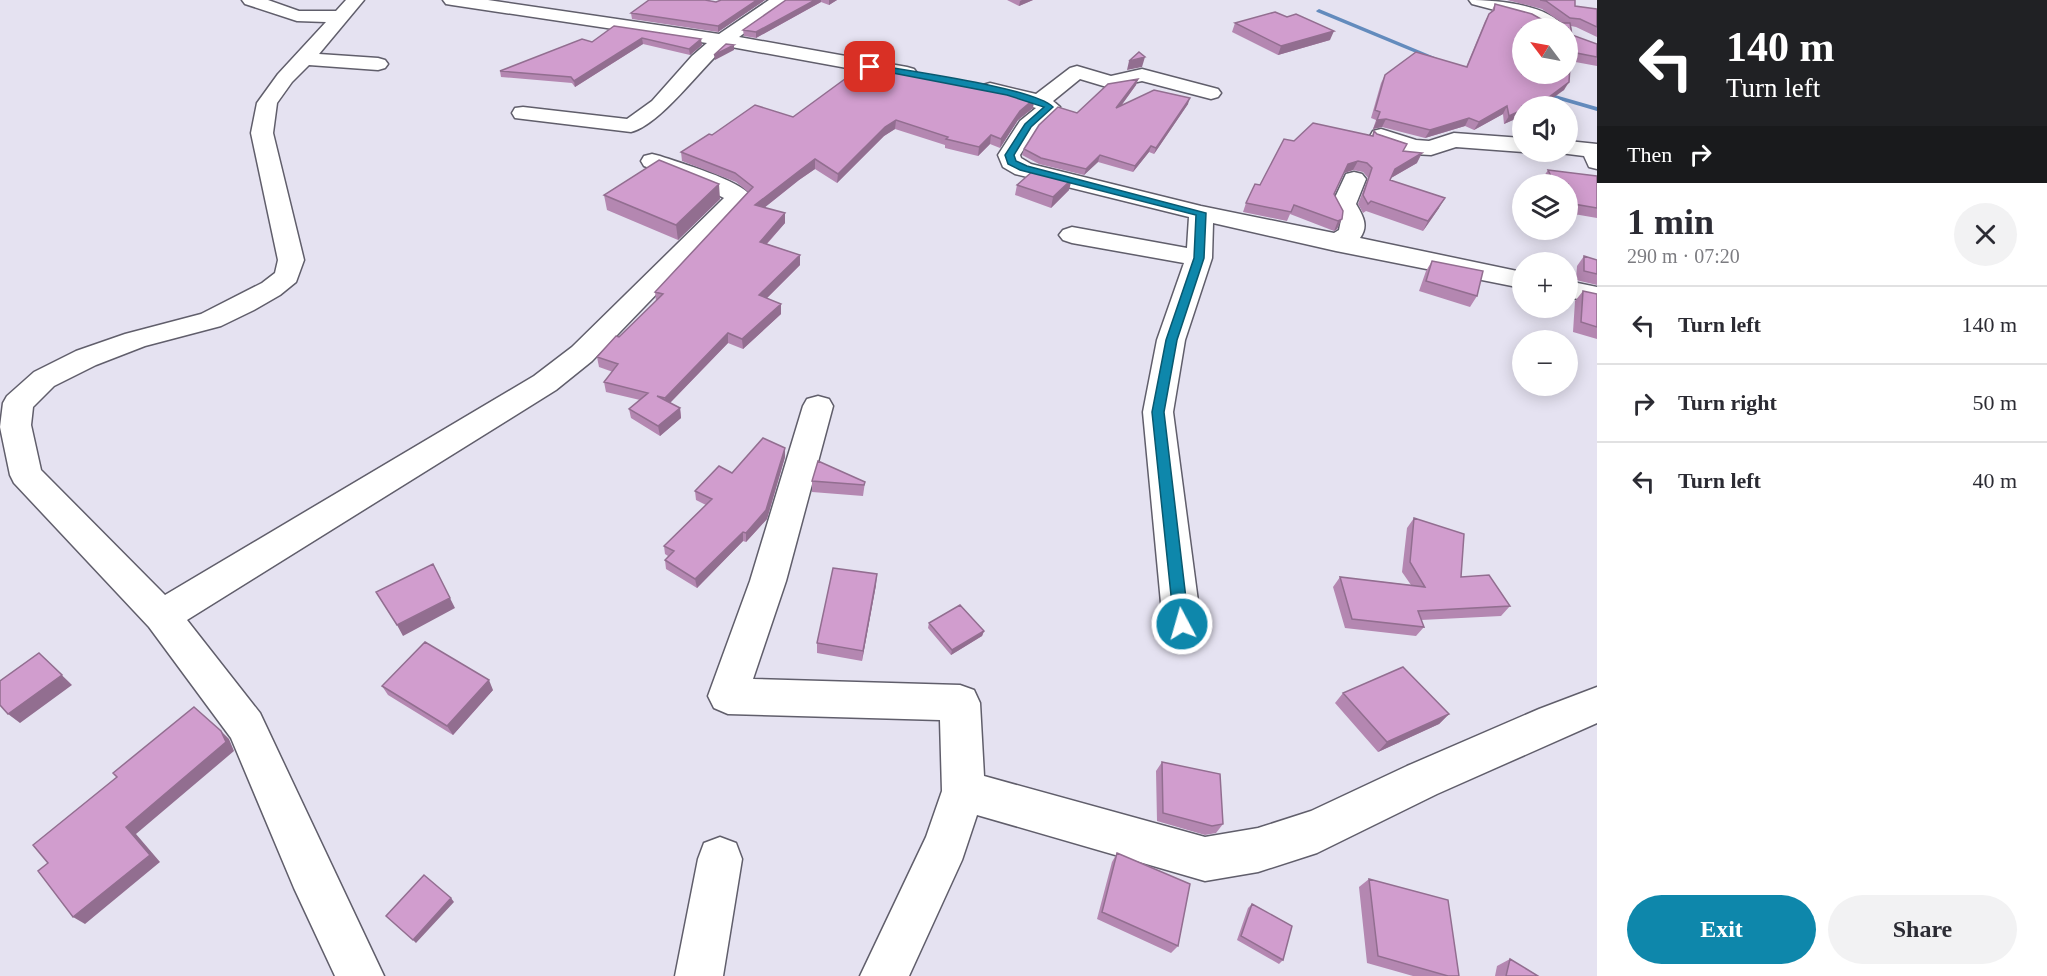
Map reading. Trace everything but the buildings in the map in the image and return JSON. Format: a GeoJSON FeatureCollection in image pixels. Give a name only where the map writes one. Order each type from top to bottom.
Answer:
{"type":"FeatureCollection","features":[{"type":"Feature","properties":{"kind":"street"},"geometry":{"type":"LineString","coordinates":[[252,0],[297,16],[348,9]]}},
{"type":"Feature","properties":{"kind":"street"},"geometry":{"type":"LineString","coordinates":[[452,0],[722,40],[922,76]]}},
{"type":"Feature","properties":{"kind":"street"},"geometry":{"type":"LineString","coordinates":[[523,113],[631,126],[659,105],[699,60],[722,40],[782,0]]}},
{"type":"Feature","properties":{"kind":"street"},"geometry":{"type":"LineString","coordinates":[[1478,0],[1540,18]]}},
{"type":"Feature","properties":{"kind":"street"},"geometry":{"type":"LineString","coordinates":[[348,9],[285,78],[267,102],[262,133],[291,260],[287,276],[271,289],[210,320],[135,340],[86,358],[44,379],[18,404],[15,425],[26,475],[162,616],[246,726],[310,872],[360,976]]}},
{"type":"Feature","properties":{"kind":"street"},"geometry":{"type":"LineString","coordinates":[[304,59],[378,64]]}},
{"type":"Feature","properties":{"kind":"street"},"geometry":{"type":"LineString","coordinates":[[1040,101],[1077,72],[1110,82],[1142,75],[1211,93]]}},
{"type":"Feature","properties":{"kind":"street"},"geometry":{"type":"LineString","coordinates":[[974,86],[1040,101],[1049,107],[1028,126],[1010,155],[1011,162],[1023,168],[1201,213],[1512,278]]}},
{"type":"Feature","properties":{"kind":"street"},"geometry":{"type":"LineString","coordinates":[[1381,136],[1413,147],[1431,148],[1454,140],[1512,144]]}},
{"type":"Feature","properties":{"kind":"street"},"geometry":{"type":"LineString","coordinates":[[1578,149],[1593,150],[1597,162]]}},
{"type":"Feature","properties":{"kind":"street"},"geometry":{"type":"LineString","coordinates":[[162,616],[545,383],[582,354],[739,196],[708,181],[652,161]]}},
{"type":"Feature","properties":{"kind":"street"},"geometry":{"type":"LineString","coordinates":[[1336,243],[1351,234],[1353,220],[1344,204],[1354,180]]}},
{"type":"Feature","properties":{"kind":"street"},"geometry":{"type":"LineString","coordinates":[[1182,624],[1158,412],[1172,340],[1199,258],[1201,213]]}},
{"type":"Feature","properties":{"kind":"street"},"geometry":{"type":"LineString","coordinates":[[1072,235],[1199,258]]}},
{"type":"Feature","properties":{"kind":"street"},"geometry":{"type":"LineString","coordinates":[[1578,291],[1597,295]]}},
{"type":"Feature","properties":{"kind":"street"},"geometry":{"type":"LineString","coordinates":[[818,405],[768,581],[728,696],[960,703],[963,791],[946,844],[884,976]]}},
{"type":"Feature","properties":{"kind":"street"},"geometry":{"type":"LineString","coordinates":[[963,791],[1205,859],[1258,850],[1317,831],[1454,766],[1552,722],[1597,705]]}},
{"type":"Feature","properties":{"kind":"street"},"geometry":{"type":"LineString","coordinates":[[699,976],[720,859]]}},
{"type":"Feature","properties":{"kind":"waterway"},"geometry":{"type":"LineString","coordinates":[[1319,11],[1435,59]]}},
{"type":"Feature","properties":{"kind":"waterway"},"geometry":{"type":"LineString","coordinates":[[1541,93],[1597,109]]}},
{"type":"Feature","properties":{"kind":"route"},"geometry":{"type":"LineString","coordinates":[[870,67],[1008,92],[1040,101],[1049,107],[1028,126],[1010,155],[1011,162],[1023,168],[1201,213],[1199,258],[1172,340],[1158,412],[1182,624]]}}]}
